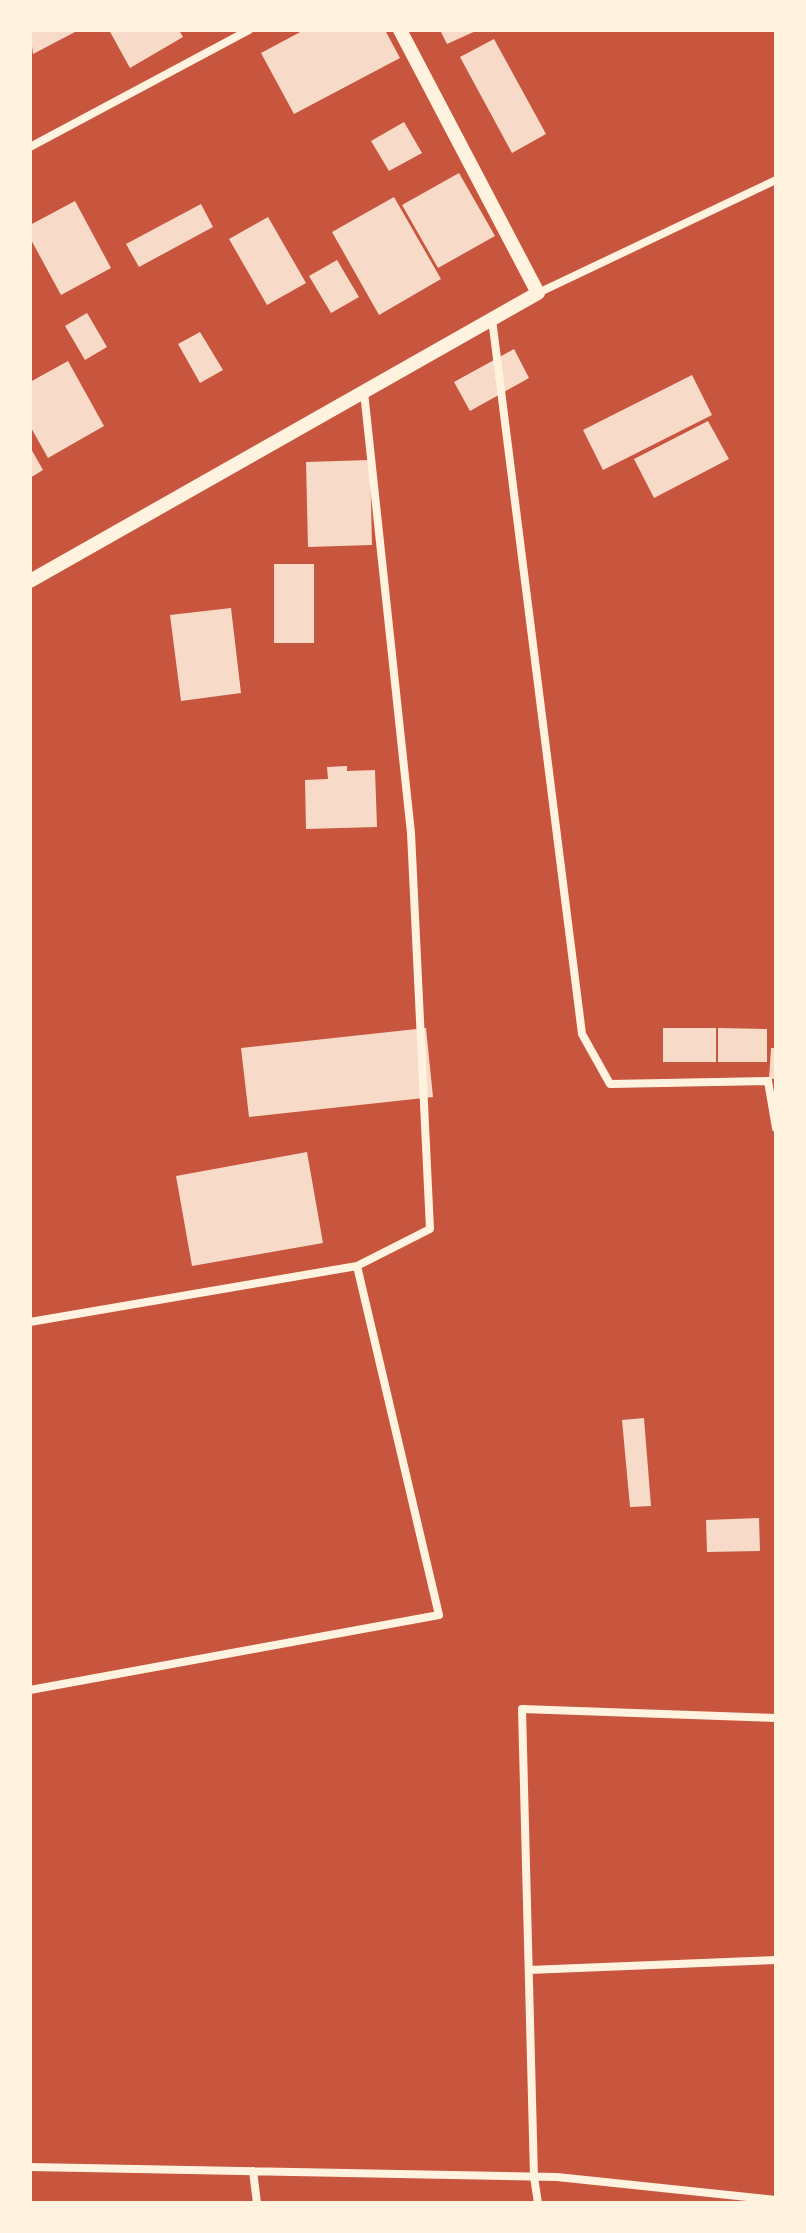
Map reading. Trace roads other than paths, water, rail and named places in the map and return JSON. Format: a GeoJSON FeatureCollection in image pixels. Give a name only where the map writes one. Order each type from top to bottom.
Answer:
{"type":"FeatureCollection","features":[{"type":"Feature","properties":{"kind":"street"},"geometry":{"type":"LineString","coordinates":[[30,147],[249,30]]}},
{"type":"Feature","properties":{"kind":"street"},"geometry":{"type":"LineString","coordinates":[[400,30],[538,293]]}},
{"type":"Feature","properties":{"kind":"street"},"geometry":{"type":"LineString","coordinates":[[30,581],[538,293],[776,180]]}},
{"type":"Feature","properties":{"kind":"street"},"geometry":{"type":"LineString","coordinates":[[492,319],[582,1034],[610,1084],[768,1081],[776,1128]]}},
{"type":"Feature","properties":{"kind":"street"},"geometry":{"type":"LineString","coordinates":[[30,1322],[357,1266],[430,1229],[411,833],[364,392]]}},
{"type":"Feature","properties":{"kind":"street"},"geometry":{"type":"LineString","coordinates":[[30,1690],[439,1615],[357,1266]]}},
{"type":"Feature","properties":{"kind":"street"},"geometry":{"type":"LineString","coordinates":[[538,2203],[534,2177],[522,1709],[776,1718]]}},
{"type":"Feature","properties":{"kind":"street"},"geometry":{"type":"LineString","coordinates":[[529,1970],[776,1960]]}},
{"type":"Feature","properties":{"kind":"street"},"geometry":{"type":"LineString","coordinates":[[30,2167],[534,2177],[776,2200]]}},
{"type":"Feature","properties":{"kind":"street"},"geometry":{"type":"LineString","coordinates":[[253,2171],[257,2203]]}}]}
